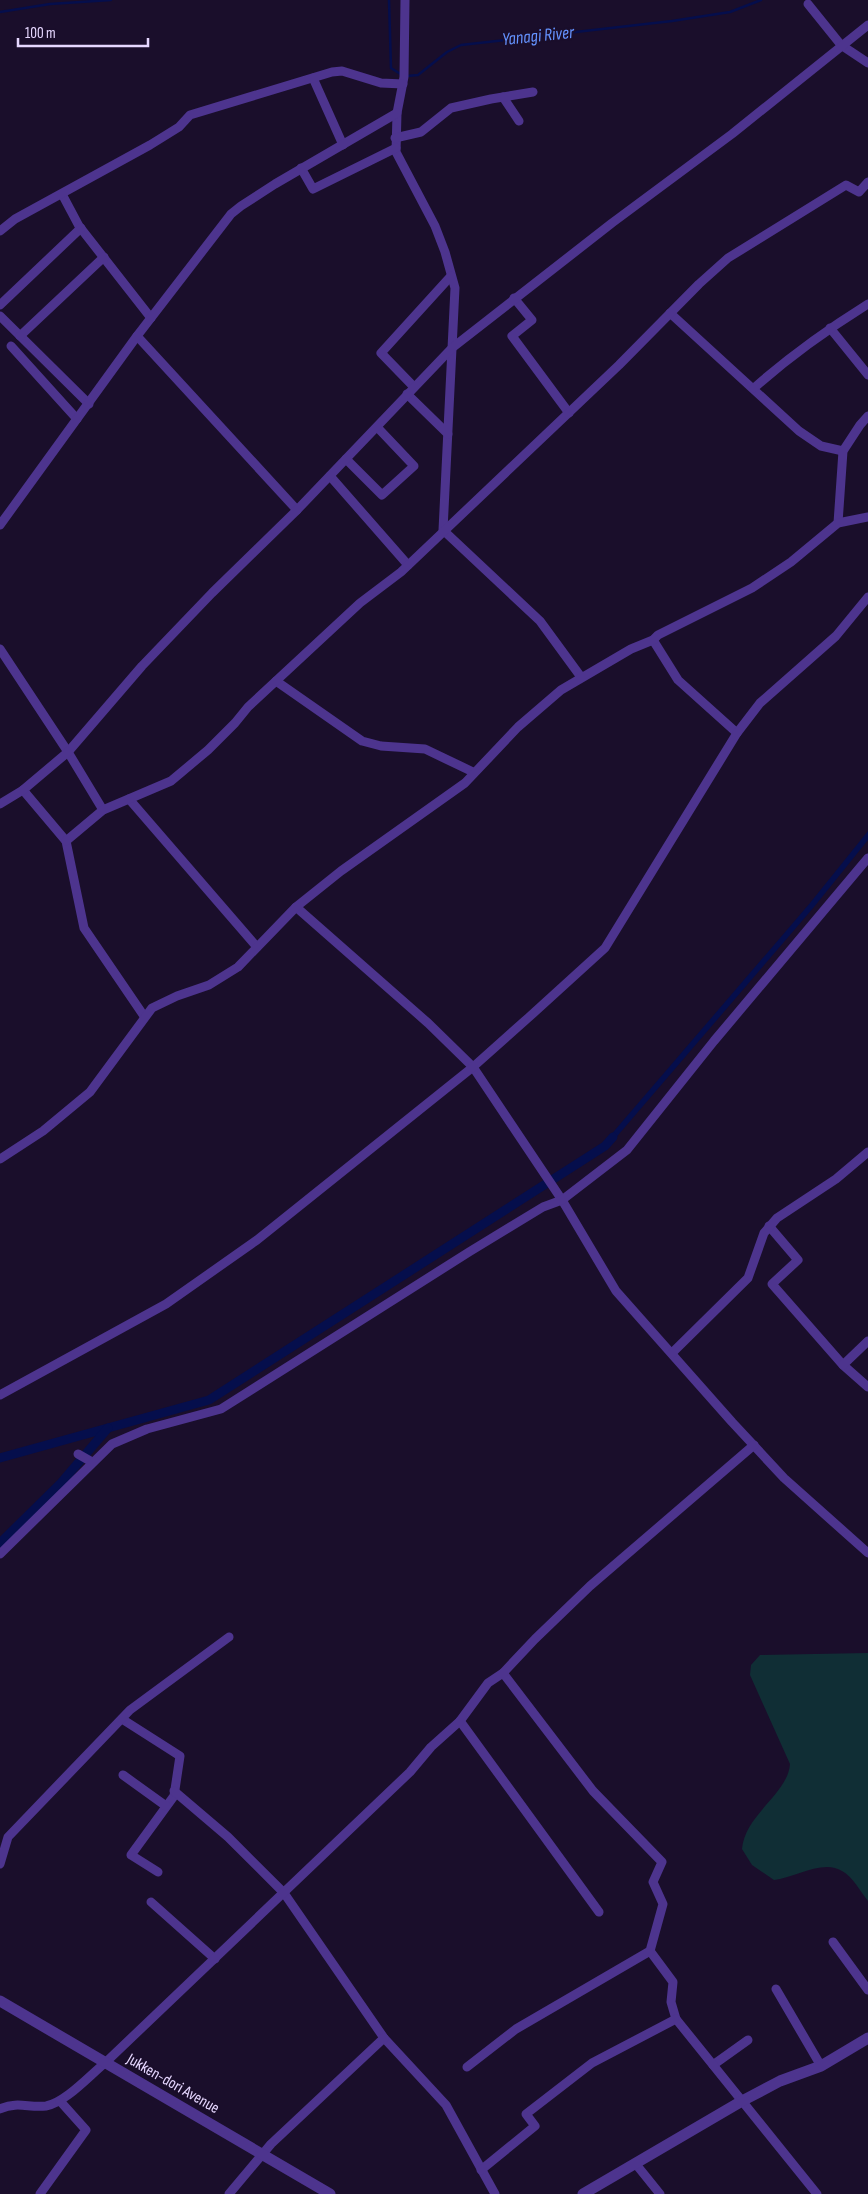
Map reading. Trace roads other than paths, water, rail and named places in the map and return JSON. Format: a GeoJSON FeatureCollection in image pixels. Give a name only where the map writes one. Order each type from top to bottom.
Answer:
{"type":"FeatureCollection","features":[{"type":"Feature","properties":{"kind":"street"},"geometry":{"type":"LineString","coordinates":[[405,0],[403,84],[397,114],[396,152],[435,226],[446,252],[455,288],[443,530],[540,621],[581,677]]}},
{"type":"Feature","properties":{"kind":"street"},"geometry":{"type":"LineString","coordinates":[[808,4],[841,45],[868,63]]}},
{"type":"Feature","properties":{"kind":"street"},"geometry":{"type":"LineString","coordinates":[[0,804],[23,790],[68,752],[142,666],[212,593],[297,510],[452,348],[612,223],[732,134],[868,25]]}},
{"type":"Feature","properties":{"kind":"street"},"geometry":{"type":"LineString","coordinates":[[0,231],[15,219],[150,145],[179,127],[190,115],[342,71],[382,83],[403,84]]}},
{"type":"Feature","properties":{"kind":"street"},"geometry":{"type":"LineString","coordinates":[[313,78],[343,145]]}},
{"type":"Feature","properties":{"kind":"street"},"geometry":{"type":"LineString","coordinates":[[301,168],[313,189],[395,143],[421,132],[451,108],[532,92]]}},
{"type":"Feature","properties":{"kind":"street"},"geometry":{"type":"LineString","coordinates":[[503,97],[519,121]]}},
{"type":"Feature","properties":{"kind":"street"},"geometry":{"type":"LineString","coordinates":[[0,525],[137,336],[231,214],[301,168],[397,114]]}},
{"type":"Feature","properties":{"kind":"street"},"geometry":{"type":"LineString","coordinates":[[66,841],[103,810],[170,781],[208,750],[248,707],[360,603],[408,566],[443,530],[569,413],[698,284],[728,258],[846,185],[859,192],[868,182]]}},
{"type":"Feature","properties":{"kind":"street"},"geometry":{"type":"LineString","coordinates":[[62,194],[81,228],[151,318]]}},
{"type":"Feature","properties":{"kind":"street"},"geometry":{"type":"LineString","coordinates":[[0,304],[81,228]]}},
{"type":"Feature","properties":{"kind":"street"},"geometry":{"type":"LineString","coordinates":[[20,336],[104,258]]}},
{"type":"Feature","properties":{"kind":"street"},"geometry":{"type":"LineString","coordinates":[[414,387],[381,353],[451,276]]}},
{"type":"Feature","properties":{"kind":"street"},"geometry":{"type":"LineString","coordinates":[[514,298],[532,320],[512,336],[569,413]]}},
{"type":"Feature","properties":{"kind":"street"},"geometry":{"type":"LineString","coordinates":[[754,388],[830,328],[868,304]]}},
{"type":"Feature","properties":{"kind":"street"},"geometry":{"type":"LineString","coordinates":[[670,313],[799,431],[821,446],[843,450]]}},
{"type":"Feature","properties":{"kind":"street"},"geometry":{"type":"LineString","coordinates":[[0,316],[89,404]]}},
{"type":"Feature","properties":{"kind":"street"},"geometry":{"type":"LineString","coordinates":[[830,328],[868,375]]}},
{"type":"Feature","properties":{"kind":"street"},"geometry":{"type":"LineString","coordinates":[[137,336],[297,510]]}},
{"type":"Feature","properties":{"kind":"street"},"geometry":{"type":"LineString","coordinates":[[11,346],[78,419]]}},
{"type":"Feature","properties":{"kind":"street"},"geometry":{"type":"LineString","coordinates":[[407,394],[448,434]]}},
{"type":"Feature","properties":{"kind":"street"},"geometry":{"type":"LineString","coordinates":[[838,523],[843,450],[868,416]]}},
{"type":"Feature","properties":{"kind":"street"},"geometry":{"type":"LineString","coordinates":[[346,459],[382,495],[414,466],[377,427]]}},
{"type":"Feature","properties":{"kind":"street"},"geometry":{"type":"LineString","coordinates":[[330,476],[408,566]]}},
{"type":"Feature","properties":{"kind":"street"},"geometry":{"type":"LineString","coordinates":[[0,1159],[43,1131],[90,1092],[128,1042],[144,1016],[158,1004],[209,985],[238,967],[296,907],[341,871],[432,808],[465,782],[518,726],[560,690],[631,649],[653,640],[658,635],[752,588],[791,562],[838,523],[868,517]]}},
{"type":"Feature","properties":{"kind":"street"},"geometry":{"type":"LineString","coordinates":[[0,1395],[166,1304],[257,1240],[473,1067],[606,948],[737,733],[760,703],[836,636],[868,597]]}},
{"type":"Feature","properties":{"kind":"street"},"geometry":{"type":"LineString","coordinates":[[653,640],[678,680],[737,733]]}},
{"type":"Feature","properties":{"kind":"street"},"geometry":{"type":"LineString","coordinates":[[0,649],[68,752],[103,810]]}},
{"type":"Feature","properties":{"kind":"street"},"geometry":{"type":"LineString","coordinates":[[276,681],[362,741],[381,746],[425,749],[473,772]]}},
{"type":"Feature","properties":{"kind":"street"},"geometry":{"type":"LineString","coordinates":[[23,790],[66,841],[84,928],[144,1016]]}},
{"type":"Feature","properties":{"kind":"street"},"geometry":{"type":"LineString","coordinates":[[129,799],[257,947]]}},
{"type":"Feature","properties":{"kind":"street"},"geometry":{"type":"LineString","coordinates":[[0,1554],[112,1444],[147,1429],[221,1409],[469,1252],[543,1207],[562,1200],[627,1150],[714,1041],[868,858]]}},
{"type":"Feature","properties":{"kind":"street"},"geometry":{"type":"LineString","coordinates":[[296,907],[428,1023],[473,1067],[562,1200],[616,1291],[784,1478],[868,1553]]}},
{"type":"Feature","properties":{"kind":"street"},"geometry":{"type":"LineString","coordinates":[[672,1353],[748,1278],[764,1233],[769,1226],[777,1218],[836,1179],[868,1152]]}},
{"type":"Feature","properties":{"kind":"street"},"geometry":{"type":"LineString","coordinates":[[769,1226],[798,1260],[772,1284],[843,1365],[868,1387]]}},
{"type":"Feature","properties":{"kind":"street"},"geometry":{"type":"LineString","coordinates":[[843,1365],[868,1341]]}},
{"type":"Feature","properties":{"kind":"street"},"geometry":{"type":"LineString","coordinates":[[0,2110],[18,2104],[45,2106],[60,2101],[105,2063],[410,1772],[431,1747],[460,1721],[488,1683],[503,1673],[590,1586],[754,1446]]}},
{"type":"Feature","properties":{"kind":"street"},"geometry":{"type":"LineString","coordinates":[[78,1454],[92,1462]]}},
{"type":"Feature","properties":{"kind":"street"},"geometry":{"type":"LineString","coordinates":[[0,1864],[8,1837],[130,1710],[229,1637]]}},
{"type":"Feature","properties":{"kind":"street"},"geometry":{"type":"LineString","coordinates":[[467,2067],[516,2029],[650,1951],[663,1904],[653,1882],[662,1862],[593,1792],[503,1673]]}},
{"type":"Feature","properties":{"kind":"street"},"geometry":{"type":"LineString","coordinates":[[122,1718],[180,1756],[174,1791],[166,1806],[131,1855],[158,1872]]}},
{"type":"Feature","properties":{"kind":"street"},"geometry":{"type":"LineString","coordinates":[[460,1721],[600,1912]]}},
{"type":"Feature","properties":{"kind":"street"},"geometry":{"type":"LineString","coordinates":[[123,1775],[166,1806]]}},
{"type":"Feature","properties":{"kind":"street"},"geometry":{"type":"LineString","coordinates":[[174,1791],[228,1837],[284,1894],[384,2038],[446,2105],[495,2194]]}},
{"type":"Feature","properties":{"kind":"street"},"geometry":{"type":"LineString","coordinates":[[151,1902],[215,1959]]}},
{"type":"Feature","properties":{"kind":"street"},"geometry":{"type":"LineString","coordinates":[[833,1942],[868,1990]]}},
{"type":"Feature","properties":{"kind":"street"},"geometry":{"type":"LineString","coordinates":[[650,1951],[672,1982],[671,2002],[676,2019],[817,2194]]}},
{"type":"Feature","properties":{"kind":"street"},"geometry":{"type":"LineString","coordinates":[[776,1989],[821,2066]]}},
{"type":"Feature","properties":{"kind":"street","name":"Jukken-dori Avenue"},"geometry":{"type":"LineString","coordinates":[[0,2001],[330,2194]]}},
{"type":"Feature","properties":{"kind":"street"},"geometry":{"type":"LineString","coordinates":[[481,2170],[535,2126],[526,2114],[592,2063],[676,2019]]}},
{"type":"Feature","properties":{"kind":"street"},"geometry":{"type":"LineString","coordinates":[[229,2194],[261,2154],[384,2038]]}},
{"type":"Feature","properties":{"kind":"street"},"geometry":{"type":"LineString","coordinates":[[582,2194],[742,2101],[780,2081],[821,2066],[868,2038]]}},
{"type":"Feature","properties":{"kind":"street"},"geometry":{"type":"LineString","coordinates":[[714,2065],[748,2040]]}},
{"type":"Feature","properties":{"kind":"street"},"geometry":{"type":"LineString","coordinates":[[40,2194],[86,2130],[60,2101]]}},
{"type":"Feature","properties":{"kind":"street"},"geometry":{"type":"LineString","coordinates":[[636,2163],[660,2194]]}},
{"type":"Feature","properties":{"kind":"waterway","name":"Yanagi River"},"geometry":{"type":"LineString","coordinates":[[0,12],[50,4],[111,0]]}},
{"type":"Feature","properties":{"kind":"waterway","name":"Yanagi River"},"geometry":{"type":"LineString","coordinates":[[389,0],[391,68],[402,75]]}},
{"type":"Feature","properties":{"kind":"waterway","name":"Yanagi River"},"geometry":{"type":"LineString","coordinates":[[407,76],[418,75],[447,52],[461,45],[672,21],[730,12],[761,0]]}},
{"type":"Feature","properties":{"kind":"waterway"},"geometry":{"type":"LineString","coordinates":[[0,1458],[209,1400],[605,1146],[613,1137]]}},
{"type":"Feature","properties":{"kind":"waterway"},"geometry":{"type":"LineString","coordinates":[[0,1543],[61,1483],[108,1428]]}}]}
